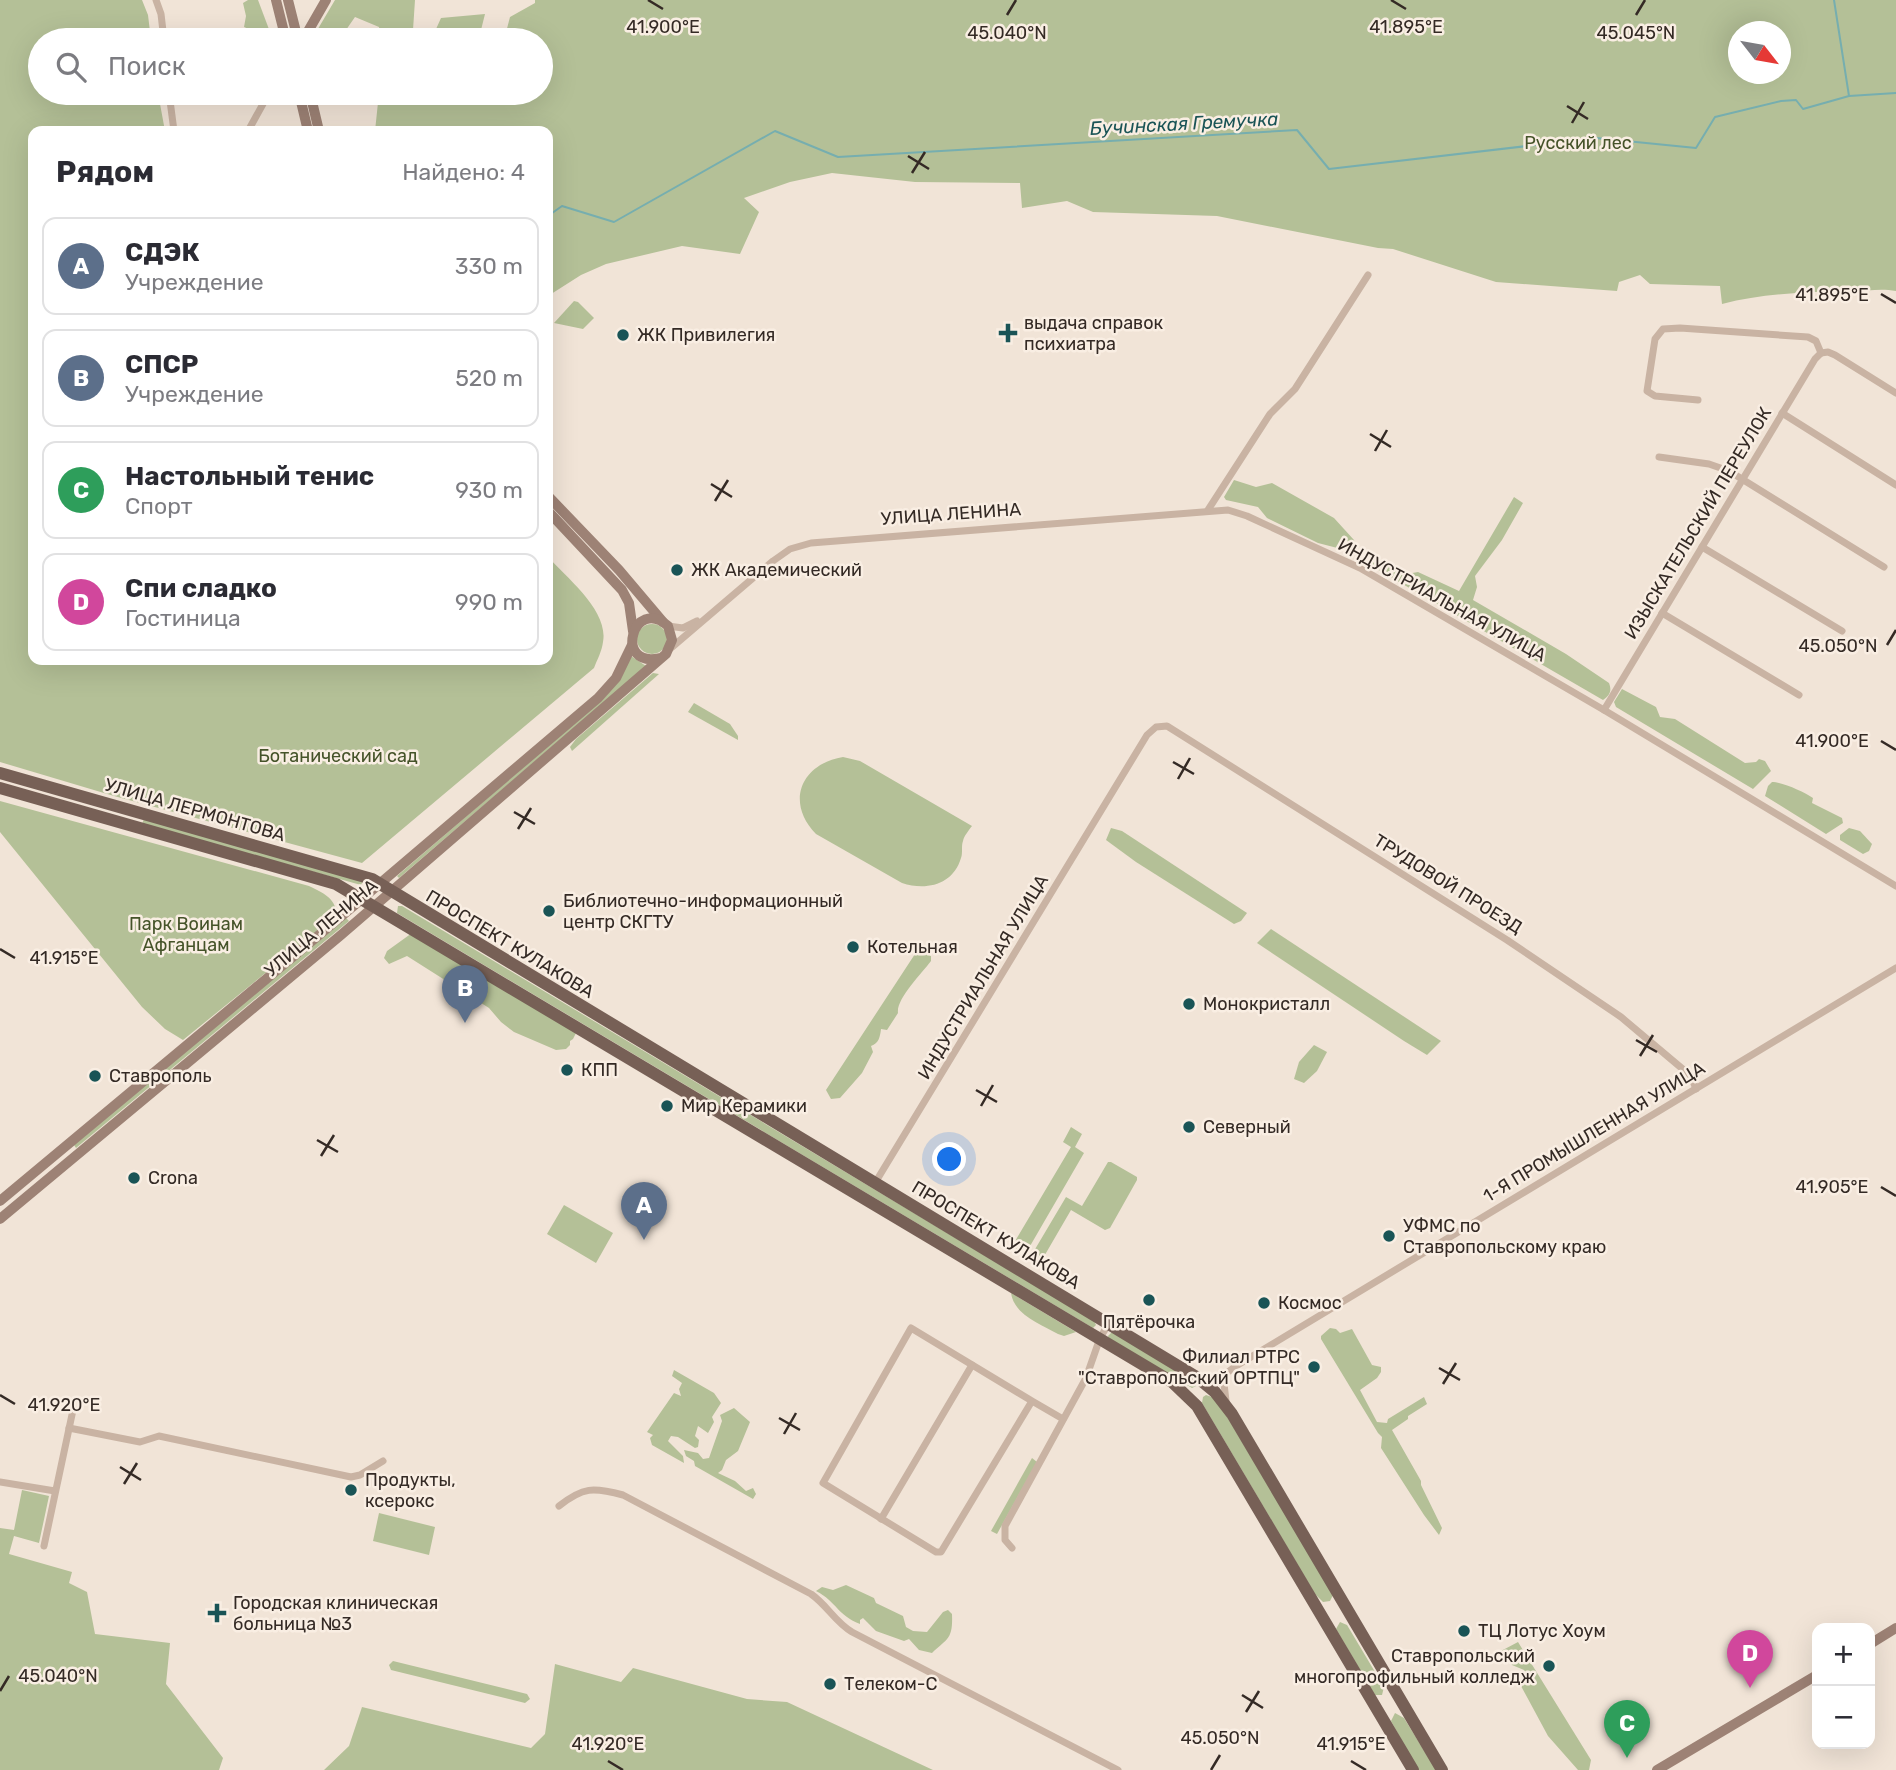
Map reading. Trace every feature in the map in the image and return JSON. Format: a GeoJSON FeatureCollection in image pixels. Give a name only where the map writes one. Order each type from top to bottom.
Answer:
{"type":"FeatureCollection","features":[{"type":"Feature","properties":{"kind":"main road"},"geometry":{"type":"LineString","coordinates":[[276,0],[283,28]]}},
{"type":"Feature","properties":{"kind":"main road"},"geometry":{"type":"LineString","coordinates":[[288,0],[296,28]]}},
{"type":"Feature","properties":{"kind":"main road"},"geometry":{"type":"LineString","coordinates":[[308,28],[326,0]]}},
{"type":"Feature","properties":{"kind":"main road"},"geometry":{"type":"LineString","coordinates":[[302,105],[307,126]]}},
{"type":"Feature","properties":{"kind":"main road"},"geometry":{"type":"LineString","coordinates":[[313,105],[318,126]]}},
{"type":"Feature","properties":{"kind":"main road"},"geometry":{"type":"LineString","coordinates":[[553,501],[630,582],[665,624],[671,633],[671,648],[660,658],[646,659],[640,656],[632,645],[629,603],[622,590],[553,516]]}},
{"type":"Feature","properties":{"kind":"main road"},"geometry":{"type":"LineString","coordinates":[[633,631],[643,621],[656,619],[665,624]]}},
{"type":"Feature","properties":{"kind":"main road","name":"УЛИЦА ЛЕНИНА"},"geometry":{"type":"LineString","coordinates":[[0,1201],[598,698],[620,672],[632,645]]}},
{"type":"Feature","properties":{"kind":"main road","name":"УЛИЦА ЛЕНИНА"},"geometry":{"type":"LineString","coordinates":[[0,1219],[391,892],[660,658]]}},
{"type":"Feature","properties":{"kind":"main road","name":"УЛИЦА ЛЕРМОНТОВА"},"geometry":{"type":"LineString","coordinates":[[0,773],[364,876],[379,884]]}},
{"type":"Feature","properties":{"kind":"main road","name":"УЛИЦА ЛЕРМОНТОВА"},"geometry":{"type":"LineString","coordinates":[[0,788],[322,878],[362,898]]}},
{"type":"Feature","properties":{"kind":"main road"},"geometry":{"type":"LineString","coordinates":[[138,828],[142,813]]}},
{"type":"Feature","properties":{"kind":"main road","name":"ПРОСПЕКТ КУЛАКОВА"},"geometry":{"type":"LineString","coordinates":[[379,884],[1110,1323],[1212,1380],[1442,1770]]}},
{"type":"Feature","properties":{"kind":"main road","name":"ПРОСПЕКТ КУЛАКОВА"},"geometry":{"type":"LineString","coordinates":[[362,898],[1172,1382],[1192,1400],[1413,1770]]}},
{"type":"Feature","properties":{"kind":"main road"},"geometry":{"type":"LineString","coordinates":[[1192,1400],[1212,1380]]}},
{"type":"Feature","properties":{"kind":"main road"},"geometry":{"type":"LineString","coordinates":[[1319,1612],[1341,1600]]}},
{"type":"Feature","properties":{"kind":"main road"},"geometry":{"type":"LineString","coordinates":[[1875,1641],[1896,1628]]}},
{"type":"Feature","properties":{"kind":"main road"},"geometry":{"type":"LineString","coordinates":[[1657,1770],[1812,1678]]}},
{"type":"Feature","properties":{"kind":"main road"},"geometry":{"type":"LineString","coordinates":[[1379,1712],[1401,1699]]}},
{"type":"Feature","properties":{"kind":"street"},"geometry":{"type":"LineString","coordinates":[[156,0],[163,28]]}},
{"type":"Feature","properties":{"kind":"street"},"geometry":{"type":"LineString","coordinates":[[171,105],[173,126]]}},
{"type":"Feature","properties":{"kind":"street"},"geometry":{"type":"LineString","coordinates":[[251,126],[262,105]]}},
{"type":"Feature","properties":{"kind":"street"},"geometry":{"type":"LineString","coordinates":[[1208,510],[1270,414],[1295,389],[1368,275]]}},
{"type":"Feature","properties":{"kind":"street"},"geometry":{"type":"LineString","coordinates":[[1699,400],[1655,396],[1647,391],[1656,340],[1663,329],[1808,337],[1816,341],[1821,353],[1835,355],[1896,393]]}},
{"type":"Feature","properties":{"kind":"street","name":"ИЗЫСКАТЕЛЬСКИЙ ПЕРЕУЛОК"},"geometry":{"type":"LineString","coordinates":[[1604,710],[1782,413],[1821,353]]}},
{"type":"Feature","properties":{"kind":"street"},"geometry":{"type":"LineString","coordinates":[[1782,413],[1896,485]]}},
{"type":"Feature","properties":{"kind":"street"},"geometry":{"type":"LineString","coordinates":[[1659,457],[1721,467],[1884,568]]}},
{"type":"Feature","properties":{"kind":"street","name":"УЛИЦА ЛЕНИНА"},"geometry":{"type":"LineString","coordinates":[[671,648],[783,554],[811,542],[1208,510]]}},
{"type":"Feature","properties":{"kind":"street","name":"ИНДУСТРИАЛЬНАЯ УЛИЦА"},"geometry":{"type":"LineString","coordinates":[[1208,510],[1228,510],[1247,516],[1352,564],[1604,710],[1896,886]]}},
{"type":"Feature","properties":{"kind":"street"},"geometry":{"type":"LineString","coordinates":[[1702,547],[1842,631]]}},
{"type":"Feature","properties":{"kind":"street","name":"УЛИЦА ЛЕНИНА"},"geometry":{"type":"LineString","coordinates":[[665,624],[683,628],[718,608]]}},
{"type":"Feature","properties":{"kind":"street"},"geometry":{"type":"LineString","coordinates":[[1662,613],[1800,695]]}},
{"type":"Feature","properties":{"kind":"street","name":"ИНДУСТРИАЛЬНАЯ УЛИЦА"},"geometry":{"type":"LineString","coordinates":[[875,1183],[1147,735],[1156,727],[1167,726]]}},
{"type":"Feature","properties":{"kind":"street","name":"ТРУДОВОЙ ПРОЕЗД"},"geometry":{"type":"LineString","coordinates":[[1167,726],[1493,931],[1616,1014],[1691,1076],[1696,1089]]}},
{"type":"Feature","properties":{"kind":"street","name":"1-Я ПРОМЫШЛЕННАЯ УЛИЦА"},"geometry":{"type":"LineString","coordinates":[[1212,1380],[1896,968]]}},
{"type":"Feature","properties":{"kind":"street"},"geometry":{"type":"LineString","coordinates":[[1012,1548],[1005,1540],[1005,1526],[1086,1378],[1100,1338],[1110,1323]]}},
{"type":"Feature","properties":{"kind":"street"},"geometry":{"type":"LineString","coordinates":[[1032,1401],[941,1552],[936,1552],[822,1483],[911,1328],[1063,1419]]}},
{"type":"Feature","properties":{"kind":"street"},"geometry":{"type":"LineString","coordinates":[[881,1519],[972,1365]]}},
{"type":"Feature","properties":{"kind":"street"},"geometry":{"type":"LineString","coordinates":[[1223,1390],[1226,1380],[1237,1367]]}},
{"type":"Feature","properties":{"kind":"street"},"geometry":{"type":"LineString","coordinates":[[1212,1380],[1223,1390],[1232,1415]]}},
{"type":"Feature","properties":{"kind":"street"},"geometry":{"type":"LineString","coordinates":[[44,1546],[74,1410]]}},
{"type":"Feature","properties":{"kind":"street"},"geometry":{"type":"LineString","coordinates":[[69,1428],[140,1442],[159,1436],[351,1477],[383,1461]]}},
{"type":"Feature","properties":{"kind":"street"},"geometry":{"type":"LineString","coordinates":[[0,1482],[55,1491]]}},
{"type":"Feature","properties":{"kind":"street"},"geometry":{"type":"LineString","coordinates":[[559,1506],[585,1489],[622,1495],[811,1594],[822,1602],[839,1623],[852,1632],[1118,1770]]}},
{"type":"Feature","properties":{"kind":"green space","name":"Ботанический сад"},"geometry":{"type":"Polygon","coordinates":[[[0,0],[142,0],[150,28],[28,28],[28,105],[160,105],[164,126],[28,126],[28,665],[553,665],[553,562],[593,607],[600,619],[603,642],[594,668],[362,863],[114,796],[0,762],[0,0]]]}},
{"type":"Feature","properties":{"kind":"green space"},"geometry":{"type":"Polygon","coordinates":[[[258,0],[268,28],[244,27],[246,16],[243,3],[258,0]]]}},
{"type":"Feature","properties":{"kind":"green space"},"geometry":{"type":"Polygon","coordinates":[[[335,0],[415,0],[413,28],[379,28],[355,17],[347,28],[318,28],[335,0]]]}},
{"type":"Feature","properties":{"kind":"green space","name":"Русский лес"},"geometry":{"type":"Polygon","coordinates":[[[535,0],[1896,0],[1896,291],[1787,294],[1722,304],[1720,286],[1650,284],[1640,275],[1619,282],[1617,291],[1496,282],[1393,249],[1217,216],[1093,212],[1067,201],[1022,208],[1020,183],[915,182],[832,173],[790,182],[744,198],[759,212],[740,254],[682,246],[606,264],[581,275],[553,293],[553,126],[376,126],[378,105],[553,105],[553,28],[507,28],[510,17],[535,3],[535,0]]]}},
{"type":"Feature","properties":{"kind":"green space"},"geometry":{"type":"Polygon","coordinates":[[[485,14],[482,28],[436,28],[441,18],[485,14]]]}},
{"type":"Feature","properties":{"kind":"green space"},"geometry":{"type":"Polygon","coordinates":[[[574,301],[594,318],[583,329],[554,323],[574,301]]]}},
{"type":"Feature","properties":{"kind":"green space"},"geometry":{"type":"Polygon","coordinates":[[[1234,480],[1256,487],[1272,483],[1334,518],[1355,544],[1349,551],[1318,543],[1267,518],[1258,507],[1226,500],[1224,497],[1234,480]]]}},
{"type":"Feature","properties":{"kind":"green space"},"geometry":{"type":"Polygon","coordinates":[[[1514,497],[1523,503],[1502,540],[1475,576],[1477,587],[1473,600],[1566,654],[1609,683],[1610,693],[1603,700],[1368,564],[1368,553],[1407,574],[1418,572],[1459,591],[1514,497]]]}},
{"type":"Feature","properties":{"kind":"green space"},"geometry":{"type":"Polygon","coordinates":[[[652,624],[663,628],[667,639],[663,650],[652,654],[641,650],[637,639],[641,628],[652,624]]]}},
{"type":"Feature","properties":{"kind":"green space"},"geometry":{"type":"Polygon","coordinates":[[[631,656],[646,666],[399,878],[397,876],[606,696],[631,656]]]}},
{"type":"Feature","properties":{"kind":"green space"},"geometry":{"type":"Polygon","coordinates":[[[653,673],[659,674],[572,751],[570,747],[576,739],[653,673]]]}},
{"type":"Feature","properties":{"kind":"green space"},"geometry":{"type":"Polygon","coordinates":[[[1622,689],[1656,707],[1660,717],[1675,719],[1745,763],[1759,759],[1765,761],[1771,771],[1753,789],[1616,707],[1614,702],[1622,689]]]}},
{"type":"Feature","properties":{"kind":"green space"},"geometry":{"type":"Polygon","coordinates":[[[694,703],[730,724],[738,740],[688,712],[694,703]]]}},
{"type":"Feature","properties":{"kind":"green space"},"geometry":{"type":"Polygon","coordinates":[[[843,757],[860,761],[972,826],[964,839],[961,858],[952,874],[938,884],[929,886],[902,883],[816,834],[801,809],[802,786],[817,767],[843,757]]]}},
{"type":"Feature","properties":{"kind":"green space"},"geometry":{"type":"Polygon","coordinates":[[[1772,782],[1787,785],[1813,798],[1812,803],[1842,818],[1843,823],[1826,834],[1765,796],[1772,782]]]}},
{"type":"Feature","properties":{"kind":"green space","name":"Парк Воинам Афганцам"},"geometry":{"type":"Polygon","coordinates":[[[0,801],[309,886],[331,900],[337,915],[183,1040],[165,1029],[142,1007],[0,832],[0,801]]]}},
{"type":"Feature","properties":{"kind":"green space"},"geometry":{"type":"Polygon","coordinates":[[[144,819],[363,881],[361,885],[142,824],[144,819]]]}},
{"type":"Feature","properties":{"kind":"green space"},"geometry":{"type":"Polygon","coordinates":[[[1111,828],[1122,831],[1247,913],[1241,921],[1234,924],[1106,840],[1111,828]]]}},
{"type":"Feature","properties":{"kind":"green space"},"geometry":{"type":"Polygon","coordinates":[[[1849,828],[1860,831],[1872,844],[1869,851],[1863,854],[1840,840],[1840,835],[1849,828]]]}},
{"type":"Feature","properties":{"kind":"green space"},"geometry":{"type":"Polygon","coordinates":[[[398,906],[1094,1321],[1096,1325],[1093,1328],[397,913],[398,906]]]}},
{"type":"Feature","properties":{"kind":"green space"},"geometry":{"type":"Polygon","coordinates":[[[346,918],[349,921],[76,1148],[74,1145],[346,918]]]}},
{"type":"Feature","properties":{"kind":"green space"},"geometry":{"type":"Polygon","coordinates":[[[1271,929],[1441,1041],[1427,1055],[1404,1041],[1257,943],[1271,929]]]}},
{"type":"Feature","properties":{"kind":"green space"},"geometry":{"type":"Polygon","coordinates":[[[412,933],[577,1031],[570,1045],[566,1049],[556,1050],[514,1032],[489,1008],[407,956],[389,964],[384,958],[387,951],[412,933]]]}},
{"type":"Feature","properties":{"kind":"green space"},"geometry":{"type":"Polygon","coordinates":[[[924,953],[931,956],[931,961],[905,994],[898,1013],[887,1030],[881,1029],[879,1039],[871,1046],[873,1052],[862,1073],[840,1098],[831,1099],[826,1090],[915,954],[924,953]]]}},
{"type":"Feature","properties":{"kind":"green space"},"geometry":{"type":"Polygon","coordinates":[[[1314,1045],[1327,1052],[1317,1071],[1304,1083],[1294,1079],[1299,1062],[1314,1045]]]}},
{"type":"Feature","properties":{"kind":"green space"},"geometry":{"type":"Polygon","coordinates":[[[1071,1127],[1082,1134],[1075,1147],[1084,1153],[1026,1253],[1023,1251],[1021,1254],[1011,1248],[1071,1147],[1063,1142],[1071,1127]]]}},
{"type":"Feature","properties":{"kind":"green space"},"geometry":{"type":"Polygon","coordinates":[[[1108,1162],[1137,1177],[1110,1228],[1105,1230],[1071,1210],[1039,1265],[1034,1262],[1035,1259],[1031,1256],[1066,1197],[1082,1206],[1108,1162]]]}},
{"type":"Feature","properties":{"kind":"green space"},"geometry":{"type":"Polygon","coordinates":[[[564,1205],[613,1233],[596,1263],[547,1234],[564,1205]]]}},
{"type":"Feature","properties":{"kind":"green space"},"geometry":{"type":"Polygon","coordinates":[[[1011,1293],[1076,1332],[1064,1336],[1036,1322],[1017,1307],[1011,1293]]]}},
{"type":"Feature","properties":{"kind":"green space"},"geometry":{"type":"Polygon","coordinates":[[[1330,1328],[1340,1333],[1352,1329],[1372,1365],[1381,1367],[1377,1378],[1360,1390],[1377,1422],[1387,1423],[1388,1419],[1424,1397],[1427,1404],[1392,1430],[1421,1481],[1442,1528],[1439,1535],[1381,1448],[1382,1437],[1321,1339],[1330,1328]]]}},
{"type":"Feature","properties":{"kind":"green space"},"geometry":{"type":"Polygon","coordinates":[[[1113,1331],[1196,1383],[1196,1386],[1192,1388],[1109,1339],[1108,1336],[1113,1331]]]}},
{"type":"Feature","properties":{"kind":"green space"},"geometry":{"type":"Polygon","coordinates":[[[674,1370],[714,1393],[721,1403],[712,1417],[714,1422],[708,1433],[698,1426],[695,1436],[699,1440],[698,1447],[671,1436],[668,1441],[683,1456],[684,1463],[652,1445],[650,1438],[653,1435],[647,1432],[674,1393],[681,1396],[679,1389],[682,1383],[672,1376],[674,1370]]]}},
{"type":"Feature","properties":{"kind":"green space"},"geometry":{"type":"Polygon","coordinates":[[[1206,1395],[1215,1398],[1228,1418],[1333,1595],[1330,1601],[1323,1602],[1315,1594],[1202,1403],[1206,1395]]]}},
{"type":"Feature","properties":{"kind":"green space"},"geometry":{"type":"Polygon","coordinates":[[[734,1408],[750,1422],[738,1451],[726,1460],[718,1473],[735,1481],[746,1491],[753,1488],[756,1494],[753,1499],[695,1466],[684,1450],[698,1453],[703,1459],[709,1458],[722,1421],[720,1415],[734,1408]]]}},
{"type":"Feature","properties":{"kind":"green space"},"geometry":{"type":"Polygon","coordinates":[[[1032,1458],[1037,1462],[997,1534],[991,1531],[1032,1458]]]}},
{"type":"Feature","properties":{"kind":"green space"},"geometry":{"type":"Polygon","coordinates":[[[22,1490],[49,1496],[39,1543],[14,1536],[9,1554],[72,1572],[69,1583],[87,1592],[95,1634],[170,1643],[166,1684],[223,1758],[219,1770],[0,1770],[0,1528],[14,1530],[22,1490]]]}},
{"type":"Feature","properties":{"kind":"green space"},"geometry":{"type":"Polygon","coordinates":[[[379,1513],[435,1527],[429,1555],[373,1541],[379,1513]]]}},
{"type":"Feature","properties":{"kind":"green space"},"geometry":{"type":"Polygon","coordinates":[[[846,1585],[903,1616],[906,1627],[913,1631],[927,1632],[943,1612],[948,1610],[952,1614],[952,1629],[946,1641],[932,1653],[919,1650],[909,1639],[904,1641],[876,1631],[863,1618],[860,1624],[852,1620],[816,1591],[822,1587],[833,1590],[846,1585]]]}},
{"type":"Feature","properties":{"kind":"green space"},"geometry":{"type":"Polygon","coordinates":[[[1340,1622],[1347,1625],[1384,1687],[1382,1695],[1375,1695],[1336,1629],[1340,1622]]]}},
{"type":"Feature","properties":{"kind":"green space"},"geometry":{"type":"Polygon","coordinates":[[[1518,1642],[1591,1760],[1589,1770],[1578,1770],[1548,1736],[1521,1686],[1528,1676],[1524,1670],[1512,1665],[1501,1651],[1518,1642]]]}},
{"type":"Feature","properties":{"kind":"green space"},"geometry":{"type":"Polygon","coordinates":[[[393,1661],[527,1694],[530,1699],[525,1703],[391,1670],[389,1665],[393,1661]]]}},
{"type":"Feature","properties":{"kind":"green space"},"geometry":{"type":"Polygon","coordinates":[[[555,1664],[621,1682],[633,1668],[747,1699],[787,1702],[933,1770],[324,1770],[349,1746],[362,1707],[531,1748],[545,1734],[555,1664]]]}},
{"type":"Feature","properties":{"kind":"green space"},"geometry":{"type":"Polygon","coordinates":[[[1395,1713],[1404,1718],[1436,1770],[1418,1770],[1391,1721],[1395,1713]]]}},
{"type":"Feature","properties":{"kind":"waterway"},"geometry":{"type":"LineString","coordinates":[[1834,0],[1849,96]]}},
{"type":"Feature","properties":{"kind":"waterway","name":"Бучинская Гремучка"},"geometry":{"type":"LineString","coordinates":[[553,212],[562,206],[614,222],[775,131],[838,157],[1297,130],[1329,169],[1596,138],[1696,148],[1715,117],[1781,101],[1796,100],[1803,109],[1849,96],[1896,93]]}},
{"type":"Feature","properties":{"kind":"place","name":"выдача справок психиатра"},"geometry":{"type":"Point","coordinates":[1008,333]}},
{"type":"Feature","properties":{"kind":"place","name":"ЖК Привилегия"},"geometry":{"type":"Point","coordinates":[623,335]}},
{"type":"Feature","properties":{"kind":"place","name":"ЖК Академический"},"geometry":{"type":"Point","coordinates":[677,570]}},
{"type":"Feature","properties":{"kind":"place","name":"Библиотечно-информационный центр СКГТУ"},"geometry":{"type":"Point","coordinates":[549,911]}},
{"type":"Feature","properties":{"kind":"place","name":"Котельная"},"geometry":{"type":"Point","coordinates":[853,947]}},
{"type":"Feature","properties":{"kind":"place","name":"Монокристалл"},"geometry":{"type":"Point","coordinates":[1189,1004]}},
{"type":"Feature","properties":{"kind":"place","name":"СПСР"},"geometry":{"type":"Point","coordinates":[465,1023]}},
{"type":"Feature","properties":{"kind":"place","name":"КПП"},"geometry":{"type":"Point","coordinates":[567,1070]}},
{"type":"Feature","properties":{"kind":"place","name":"Ставрополь"},"geometry":{"type":"Point","coordinates":[95,1076]}},
{"type":"Feature","properties":{"kind":"place","name":"Мир Керамики"},"geometry":{"type":"Point","coordinates":[667,1106]}},
{"type":"Feature","properties":{"kind":"place","name":"Северный"},"geometry":{"type":"Point","coordinates":[1189,1127]}},
{"type":"Feature","properties":{"kind":"place","name":"Crona"},"geometry":{"type":"Point","coordinates":[134,1178]}},
{"type":"Feature","properties":{"kind":"place","name":"УФМС по Ставропольскому краю"},"geometry":{"type":"Point","coordinates":[1389,1236]}},
{"type":"Feature","properties":{"kind":"place","name":"СДЭК"},"geometry":{"type":"Point","coordinates":[644,1240]}},
{"type":"Feature","properties":{"kind":"place","name":"Пятёрочка"},"geometry":{"type":"Point","coordinates":[1149,1300]}},
{"type":"Feature","properties":{"kind":"place","name":"Космос"},"geometry":{"type":"Point","coordinates":[1264,1303]}},
{"type":"Feature","properties":{"kind":"place","name":"Филиал РТРС \"Ставропольский ОРТПЦ\""},"geometry":{"type":"Point","coordinates":[1314,1367]}},
{"type":"Feature","properties":{"kind":"place","name":"Продукты, ксерокс"},"geometry":{"type":"Point","coordinates":[351,1490]}},
{"type":"Feature","properties":{"kind":"place","name":"Городская клиническая больница №3"},"geometry":{"type":"Point","coordinates":[217,1613]}},
{"type":"Feature","properties":{"kind":"place","name":"ТЦ Лотус Хоум"},"geometry":{"type":"Point","coordinates":[1464,1631]}},
{"type":"Feature","properties":{"kind":"place","name":"Ставропольский многопрофильный колледж"},"geometry":{"type":"Point","coordinates":[1549,1666]}},
{"type":"Feature","properties":{"kind":"place","name":"Телеком-С"},"geometry":{"type":"Point","coordinates":[830,1684]}},
{"type":"Feature","properties":{"kind":"place","name":"Спи сладко"},"geometry":{"type":"Point","coordinates":[1750,1688]}},
{"type":"Feature","properties":{"kind":"place","name":"Настольный тенис"},"geometry":{"type":"Point","coordinates":[1627,1758]}}]}
